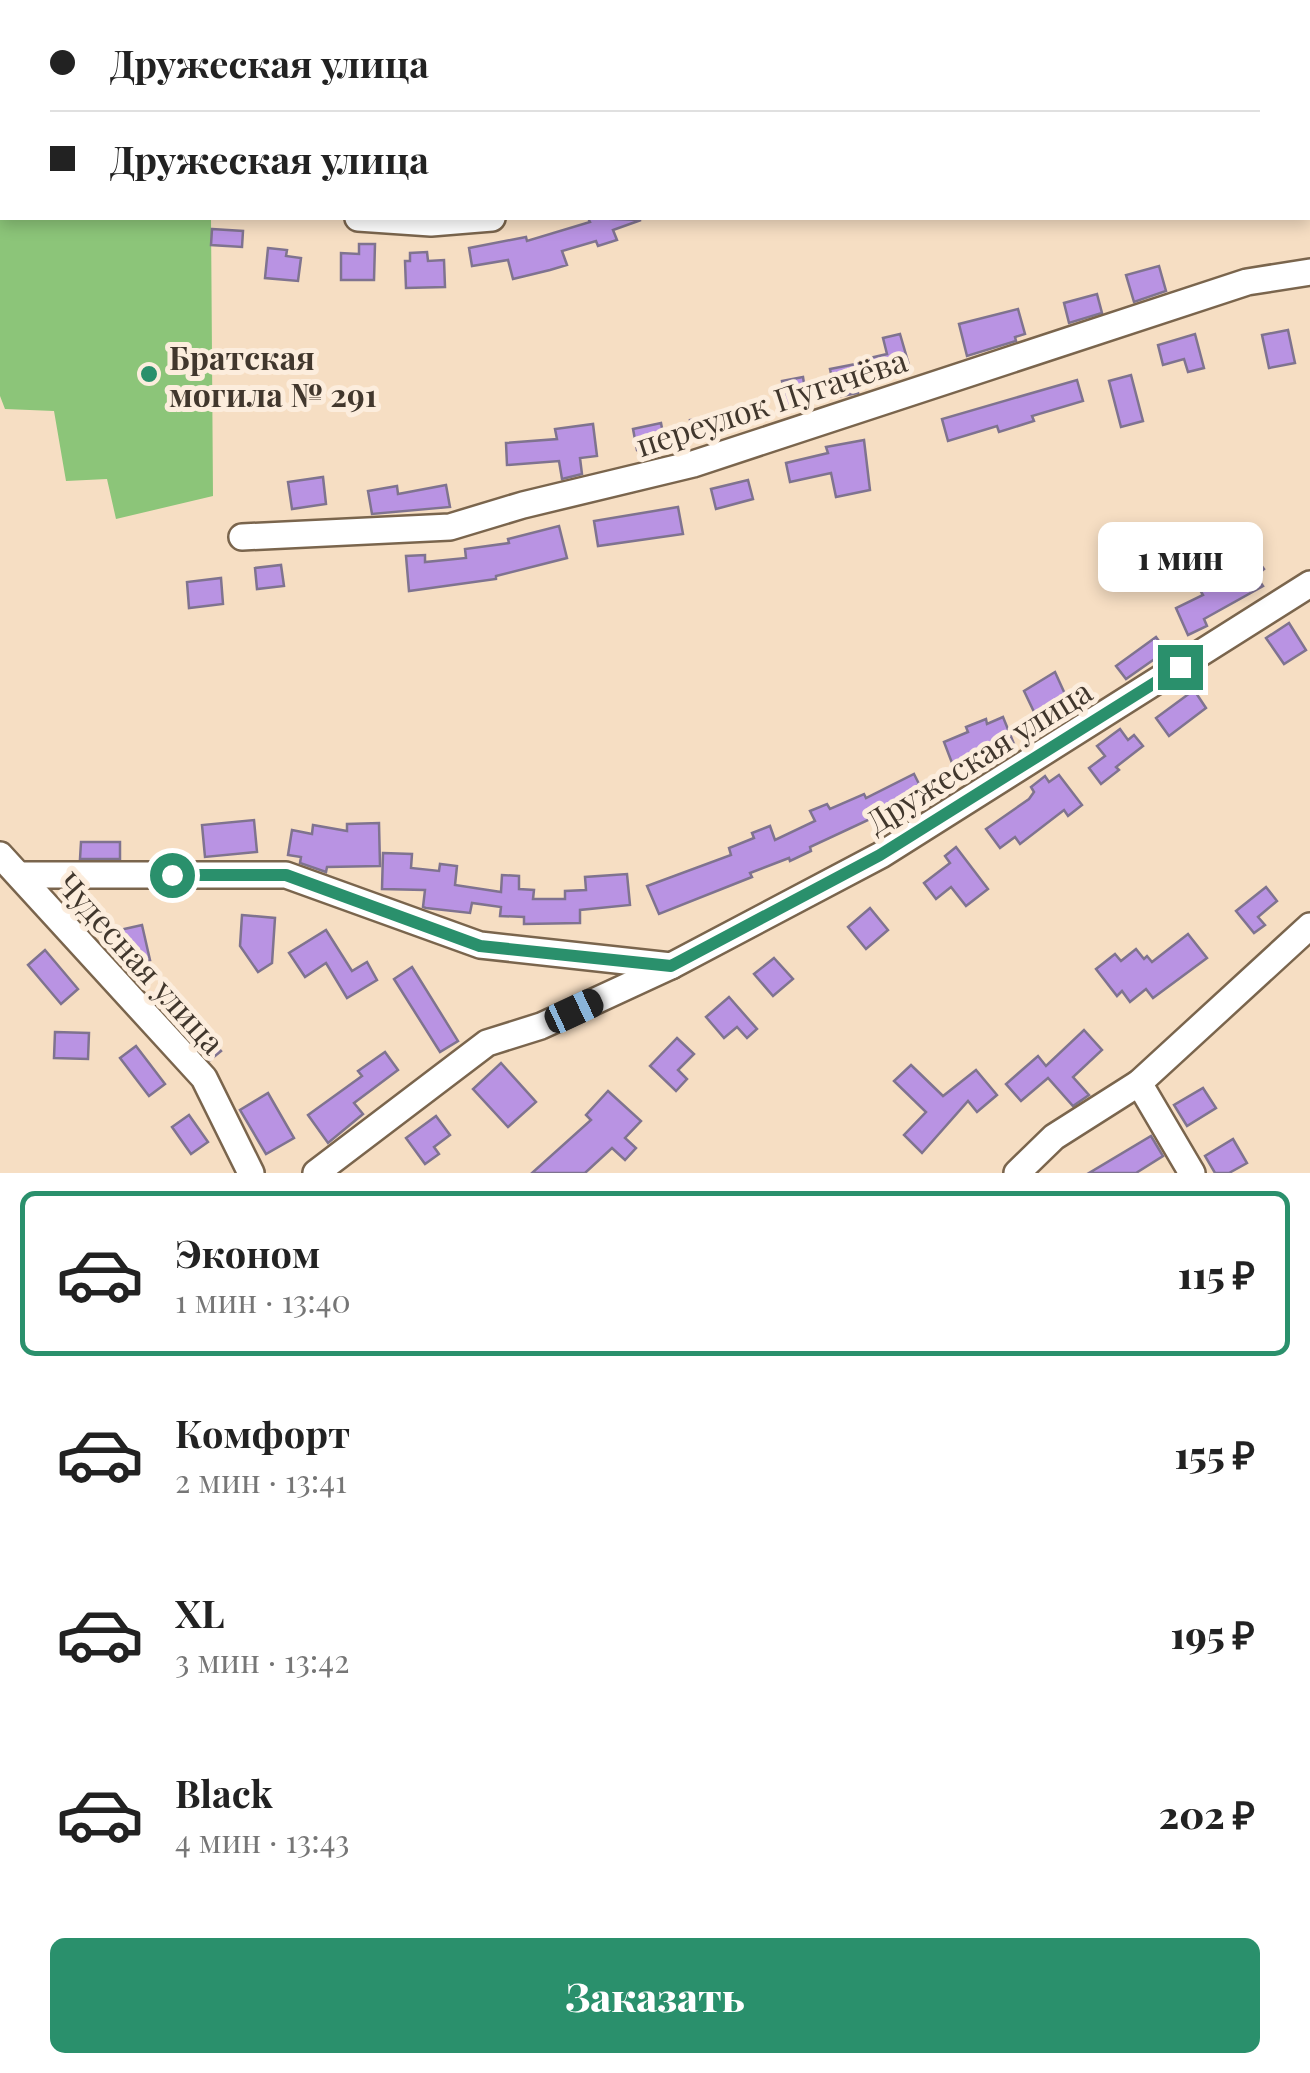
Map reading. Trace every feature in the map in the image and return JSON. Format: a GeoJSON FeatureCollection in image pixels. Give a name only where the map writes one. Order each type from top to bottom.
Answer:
{"type":"FeatureCollection","features":[{"type":"Feature","properties":{"kind":"street"},"geometry":{"type":"LineString","coordinates":[[382,220],[431,224],[472,220]]}},
{"type":"Feature","properties":{"kind":"street","name":"переулок Пугачёва"},"geometry":{"type":"LineString","coordinates":[[242,537],[450,527],[692,464],[1247,282],[1310,272]]}},
{"type":"Feature","properties":{"kind":"street","name":"Дружеская улица"},"geometry":{"type":"LineString","coordinates":[[316,1173],[487,1042],[541,1026],[671,966],[880,855],[1310,584]]}},
{"type":"Feature","properties":{"kind":"street","name":"Чудесная улица"},"geometry":{"type":"LineString","coordinates":[[0,855],[204,1078],[251,1173]]}},
{"type":"Feature","properties":{"kind":"street"},"geometry":{"type":"LineString","coordinates":[[20,875],[286,875],[480,946],[671,966]]}},
{"type":"Feature","properties":{"kind":"street"},"geometry":{"type":"LineString","coordinates":[[1017,1173],[1054,1137],[1139,1083],[1310,926]]}},
{"type":"Feature","properties":{"kind":"street"},"geometry":{"type":"LineString","coordinates":[[1139,1083],[1192,1173]]}},
{"type":"Feature","properties":{"kind":"green space"},"geometry":{"type":"Polygon","coordinates":[[[0,220],[211,220],[213,496],[116,519],[107,479],[66,481],[54,411],[5,409],[0,396],[0,220]]]}},
{"type":"Feature","properties":{"kind":"building"},"geometry":{"type":"Polygon","coordinates":[[[641,220],[613,230],[617,240],[598,246],[596,241],[562,251],[567,265],[550,270],[513,279],[508,260],[472,266],[469,248],[526,237],[527,241],[590,222],[641,220]]]}},
{"type":"Feature","properties":{"kind":"building"},"geometry":{"type":"Polygon","coordinates":[[[212,229],[243,231],[242,247],[211,245],[212,229]]]}},
{"type":"Feature","properties":{"kind":"building"},"geometry":{"type":"Polygon","coordinates":[[[359,244],[375,244],[374,280],[341,280],[341,253],[359,254],[359,244]]]}},
{"type":"Feature","properties":{"kind":"building"},"geometry":{"type":"Polygon","coordinates":[[[268,248],[287,250],[286,256],[301,258],[298,281],[265,278],[268,248]]]}},
{"type":"Feature","properties":{"kind":"building"},"geometry":{"type":"Polygon","coordinates":[[[427,252],[428,261],[444,260],[445,287],[406,288],[405,261],[410,261],[410,253],[427,252]]]}},
{"type":"Feature","properties":{"kind":"building"},"geometry":{"type":"Polygon","coordinates":[[[1159,266],[1166,291],[1134,302],[1126,275],[1159,266]]]}},
{"type":"Feature","properties":{"kind":"building"},"geometry":{"type":"Polygon","coordinates":[[[1097,294],[1102,313],[1069,323],[1064,303],[1097,294]]]}},
{"type":"Feature","properties":{"kind":"building"},"geometry":{"type":"Polygon","coordinates":[[[1018,309],[1025,334],[1015,337],[1016,341],[967,356],[959,324],[1018,309]]]}},
{"type":"Feature","properties":{"kind":"building"},"geometry":{"type":"Polygon","coordinates":[[[1288,330],[1295,363],[1269,368],[1262,335],[1288,330]]]}},
{"type":"Feature","properties":{"kind":"building"},"geometry":{"type":"Polygon","coordinates":[[[900,334],[911,372],[857,387],[858,393],[836,397],[830,369],[887,354],[883,338],[900,334]]]}},
{"type":"Feature","properties":{"kind":"building"},"geometry":{"type":"Polygon","coordinates":[[[1195,334],[1204,368],[1188,372],[1184,359],[1163,365],[1158,345],[1195,334]]]}},
{"type":"Feature","properties":{"kind":"building"},"geometry":{"type":"Polygon","coordinates":[[[1131,375],[1143,421],[1121,427],[1109,381],[1131,375]]]}},
{"type":"Feature","properties":{"kind":"building"},"geometry":{"type":"Polygon","coordinates":[[[803,377],[807,403],[786,406],[782,381],[803,377]]]}},
{"type":"Feature","properties":{"kind":"building"},"geometry":{"type":"Polygon","coordinates":[[[1077,380],[1083,401],[1032,416],[1034,421],[999,432],[997,426],[948,441],[942,419],[1077,380]]]}},
{"type":"Feature","properties":{"kind":"building"},"geometry":{"type":"Polygon","coordinates":[[[721,416],[723,433],[692,437],[690,420],[721,416]]]}},
{"type":"Feature","properties":{"kind":"building"},"geometry":{"type":"Polygon","coordinates":[[[661,423],[665,444],[637,450],[633,429],[661,423]]]}},
{"type":"Feature","properties":{"kind":"building"},"geometry":{"type":"Polygon","coordinates":[[[593,424],[597,456],[580,458],[582,474],[562,479],[559,461],[507,465],[506,443],[557,439],[555,429],[593,424]]]}},
{"type":"Feature","properties":{"kind":"building"},"geometry":{"type":"Polygon","coordinates":[[[864,440],[870,490],[836,497],[831,473],[790,482],[786,463],[828,453],[826,447],[864,440]]]}},
{"type":"Feature","properties":{"kind":"building"},"geometry":{"type":"Polygon","coordinates":[[[323,477],[326,504],[292,509],[288,482],[323,477]]]}},
{"type":"Feature","properties":{"kind":"building"},"geometry":{"type":"Polygon","coordinates":[[[748,480],[753,499],[716,509],[711,489],[748,480]]]}},
{"type":"Feature","properties":{"kind":"building"},"geometry":{"type":"Polygon","coordinates":[[[446,485],[450,507],[372,514],[368,491],[397,486],[398,494],[446,485]]]}},
{"type":"Feature","properties":{"kind":"building"},"geometry":{"type":"Polygon","coordinates":[[[678,507],[683,534],[598,546],[594,521],[678,507]]]}},
{"type":"Feature","properties":{"kind":"building"},"geometry":{"type":"Polygon","coordinates":[[[559,526],[567,558],[496,579],[409,591],[406,556],[425,555],[425,562],[466,558],[465,549],[509,543],[508,539],[559,526]]]}},
{"type":"Feature","properties":{"kind":"building"},"geometry":{"type":"Polygon","coordinates":[[[1247,546],[1264,569],[1256,576],[1263,586],[1204,619],[1207,626],[1188,635],[1176,608],[1203,595],[1200,590],[1229,576],[1224,568],[1247,546]]]}},
{"type":"Feature","properties":{"kind":"building"},"geometry":{"type":"Polygon","coordinates":[[[281,565],[284,586],[257,589],[255,568],[281,565]]]}},
{"type":"Feature","properties":{"kind":"building"},"geometry":{"type":"Polygon","coordinates":[[[221,578],[223,604],[189,608],[187,582],[221,578]]]}},
{"type":"Feature","properties":{"kind":"building"},"geometry":{"type":"Polygon","coordinates":[[[1289,623],[1306,650],[1284,664],[1266,638],[1289,623]]]}},
{"type":"Feature","properties":{"kind":"building"},"geometry":{"type":"Polygon","coordinates":[[[1156,637],[1166,651],[1126,679],[1116,666],[1156,637]]]}},
{"type":"Feature","properties":{"kind":"building"},"geometry":{"type":"Polygon","coordinates":[[[1055,672],[1074,714],[1056,723],[1050,709],[1036,716],[1024,691],[1055,672]]]}},
{"type":"Feature","properties":{"kind":"building"},"geometry":{"type":"Polygon","coordinates":[[[1194,690],[1206,708],[1169,736],[1156,718],[1194,690]]]}},
{"type":"Feature","properties":{"kind":"building"},"geometry":{"type":"Polygon","coordinates":[[[1003,717],[1014,744],[975,760],[978,768],[957,776],[944,742],[968,732],[966,727],[1003,717]]]}},
{"type":"Feature","properties":{"kind":"building"},"geometry":{"type":"Polygon","coordinates":[[[1120,729],[1128,740],[1134,735],[1143,746],[1101,784],[1089,768],[1105,756],[1097,746],[1120,729]]]}},
{"type":"Feature","properties":{"kind":"building"},"geometry":{"type":"Polygon","coordinates":[[[914,774],[924,794],[810,847],[811,851],[790,861],[789,858],[750,873],[752,877],[659,914],[647,886],[731,855],[729,848],[754,838],[752,833],[770,826],[775,840],[815,821],[810,811],[827,804],[830,809],[864,794],[866,798],[914,774]]]}},
{"type":"Feature","properties":{"kind":"building"},"geometry":{"type":"Polygon","coordinates":[[[1059,775],[1082,805],[1068,816],[1064,810],[1020,844],[1015,837],[1000,848],[986,829],[1029,799],[1034,792],[1031,787],[1045,776],[1049,782],[1059,775]]]}},
{"type":"Feature","properties":{"kind":"building"},"geometry":{"type":"Polygon","coordinates":[[[254,820],[257,852],[205,857],[202,825],[254,820]]]}},
{"type":"Feature","properties":{"kind":"building"},"geometry":{"type":"Polygon","coordinates":[[[379,823],[380,866],[327,867],[326,872],[300,863],[301,857],[288,855],[292,830],[312,834],[313,825],[347,831],[347,824],[379,823]]]}},
{"type":"Feature","properties":{"kind":"building"},"geometry":{"type":"Polygon","coordinates":[[[81,842],[120,842],[120,859],[80,859],[81,842]]]}},
{"type":"Feature","properties":{"kind":"building"},"geometry":{"type":"Polygon","coordinates":[[[956,847],[988,889],[966,906],[951,887],[936,899],[924,883],[950,863],[945,856],[956,847]]]}},
{"type":"Feature","properties":{"kind":"building"},"geometry":{"type":"Polygon","coordinates":[[[383,853],[412,854],[411,868],[439,871],[440,864],[457,866],[455,885],[501,892],[502,875],[519,876],[519,889],[534,890],[533,899],[565,899],[565,891],[586,890],[585,877],[627,874],[630,905],[580,910],[580,923],[524,924],[524,917],[500,916],[501,907],[472,903],[470,913],[426,908],[425,890],[382,889],[383,853]]]}},
{"type":"Feature","properties":{"kind":"building"},"geometry":{"type":"Polygon","coordinates":[[[1266,887],[1277,901],[1258,917],[1265,925],[1254,933],[1236,911],[1266,887]]]}},
{"type":"Feature","properties":{"kind":"building"},"geometry":{"type":"Polygon","coordinates":[[[870,908],[888,930],[866,949],[848,927],[870,908]]]}},
{"type":"Feature","properties":{"kind":"building"},"geometry":{"type":"Polygon","coordinates":[[[242,915],[275,918],[272,963],[258,972],[240,946],[242,915]]]}},
{"type":"Feature","properties":{"kind":"building"},"geometry":{"type":"Polygon","coordinates":[[[142,925],[150,960],[123,966],[117,959],[111,932],[142,925]]]}},
{"type":"Feature","properties":{"kind":"building"},"geometry":{"type":"Polygon","coordinates":[[[326,930],[352,971],[367,962],[377,980],[347,998],[326,963],[305,977],[289,953],[326,930]]]}},
{"type":"Feature","properties":{"kind":"building"},"geometry":{"type":"Polygon","coordinates":[[[1188,934],[1207,958],[1153,998],[1146,989],[1130,1002],[1122,991],[1117,996],[1096,969],[1115,954],[1121,961],[1136,949],[1152,962],[1188,934]]]}},
{"type":"Feature","properties":{"kind":"building"},"geometry":{"type":"Polygon","coordinates":[[[45,950],[78,989],[61,1004],[28,965],[45,950]]]}},
{"type":"Feature","properties":{"kind":"building"},"geometry":{"type":"Polygon","coordinates":[[[774,958],[793,979],[773,996],[754,974],[774,958]]]}},
{"type":"Feature","properties":{"kind":"building"},"geometry":{"type":"Polygon","coordinates":[[[412,967],[458,1041],[440,1052],[394,979],[412,967]]]}},
{"type":"Feature","properties":{"kind":"building"},"geometry":{"type":"Polygon","coordinates":[[[168,988],[221,1051],[210,1060],[154,1000],[168,988]]]}},
{"type":"Feature","properties":{"kind":"building"},"geometry":{"type":"Polygon","coordinates":[[[729,997],[757,1029],[747,1038],[737,1027],[724,1038],[706,1017],[729,997]]]}},
{"type":"Feature","properties":{"kind":"building"},"geometry":{"type":"Polygon","coordinates":[[[1084,1030],[1102,1050],[1073,1077],[1089,1095],[1073,1106],[1048,1078],[1021,1101],[1006,1084],[1038,1056],[1046,1066],[1084,1030]]]}},
{"type":"Feature","properties":{"kind":"building"},"geometry":{"type":"Polygon","coordinates":[[[55,1032],[89,1033],[88,1059],[54,1058],[55,1032]]]}},
{"type":"Feature","properties":{"kind":"building"},"geometry":{"type":"Polygon","coordinates":[[[677,1038],[694,1054],[678,1070],[687,1079],[676,1091],[650,1066],[677,1038]]]}},
{"type":"Feature","properties":{"kind":"building"},"geometry":{"type":"Polygon","coordinates":[[[136,1046],[165,1084],[149,1096],[120,1058],[136,1046]]]}},
{"type":"Feature","properties":{"kind":"building"},"geometry":{"type":"Polygon","coordinates":[[[385,1052],[398,1070],[354,1103],[363,1114],[328,1143],[308,1115],[362,1076],[358,1071],[385,1052]]]}},
{"type":"Feature","properties":{"kind":"building"},"geometry":{"type":"Polygon","coordinates":[[[501,1063],[536,1102],[508,1127],[473,1089],[501,1063]]]}},
{"type":"Feature","properties":{"kind":"building"},"geometry":{"type":"Polygon","coordinates":[[[911,1065],[943,1096],[976,1070],[997,1095],[977,1112],[968,1101],[922,1153],[904,1135],[926,1112],[894,1081],[911,1065]]]}},
{"type":"Feature","properties":{"kind":"building"},"geometry":{"type":"Polygon","coordinates":[[[1203,1088],[1216,1108],[1187,1126],[1174,1105],[1203,1088]]]}},
{"type":"Feature","properties":{"kind":"building"},"geometry":{"type":"Polygon","coordinates":[[[608,1091],[641,1121],[625,1138],[636,1148],[625,1160],[612,1148],[585,1173],[532,1173],[591,1120],[586,1115],[608,1091]]]}},
{"type":"Feature","properties":{"kind":"building"},"geometry":{"type":"Polygon","coordinates":[[[268,1093],[294,1138],[266,1154],[240,1110],[268,1093]]]}},
{"type":"Feature","properties":{"kind":"building"},"geometry":{"type":"Polygon","coordinates":[[[189,1115],[208,1142],[191,1154],[172,1127],[189,1115]]]}},
{"type":"Feature","properties":{"kind":"building"},"geometry":{"type":"Polygon","coordinates":[[[436,1116],[450,1135],[434,1147],[439,1154],[425,1164],[406,1138],[436,1116]]]}},
{"type":"Feature","properties":{"kind":"building"},"geometry":{"type":"Polygon","coordinates":[[[1151,1136],[1163,1156],[1136,1173],[1089,1173],[1151,1136]]]}},
{"type":"Feature","properties":{"kind":"building"},"geometry":{"type":"Polygon","coordinates":[[[1233,1139],[1247,1163],[1229,1173],[1215,1173],[1205,1156],[1233,1139]]]}},
{"type":"Feature","properties":{"kind":"place","name":"Братская могила № 291"},"geometry":{"type":"Point","coordinates":[149,374]}},
{"type":"Feature","properties":{"kind":"route"},"geometry":{"type":"LineString","coordinates":[[172,875],[286,875],[480,946],[671,966],[880,855],[1180,667]]}}]}
